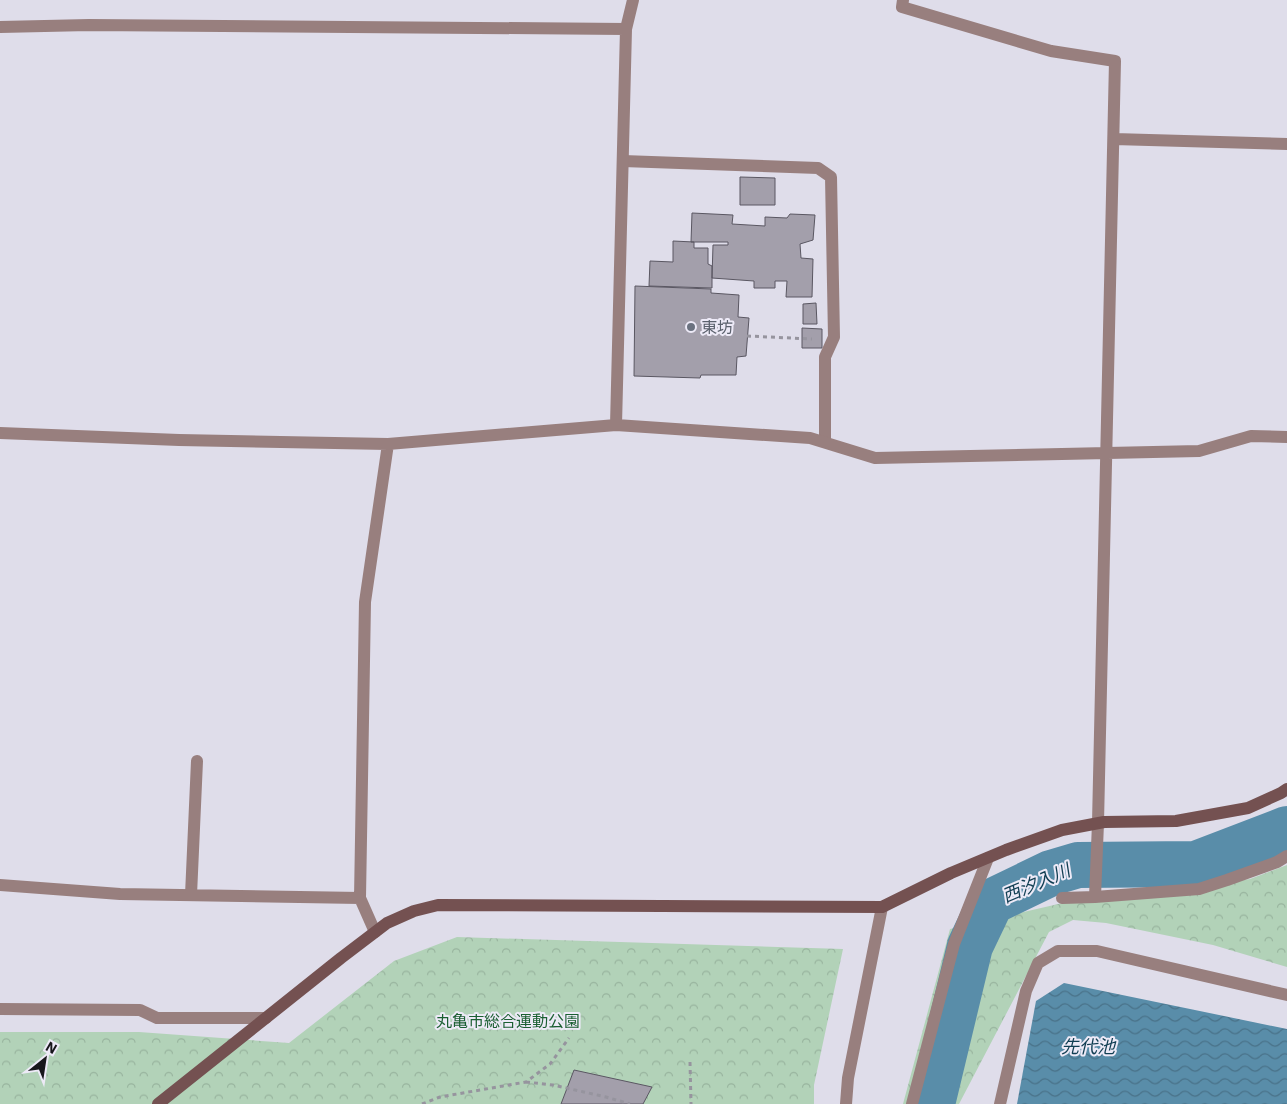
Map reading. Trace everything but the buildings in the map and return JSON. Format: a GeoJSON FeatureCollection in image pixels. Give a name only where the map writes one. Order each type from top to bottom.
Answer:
{"type":"FeatureCollection","features":[{"type":"Feature","properties":{"kind":"street"},"geometry":{"type":"LineString","coordinates":[[616,425],[626,28],[633,0]]}},
{"type":"Feature","properties":{"kind":"street"},"geometry":{"type":"LineString","coordinates":[[903,0],[902,7],[1051,51],[1115,61],[1095,897]]}},
{"type":"Feature","properties":{"kind":"street"},"geometry":{"type":"LineString","coordinates":[[0,27],[89,25],[626,28]]}},
{"type":"Feature","properties":{"kind":"street"},"geometry":{"type":"LineString","coordinates":[[1114,138],[1287,144]]}},
{"type":"Feature","properties":{"kind":"street"},"geometry":{"type":"LineString","coordinates":[[623,160],[818,168],[831,177],[834,338],[825,356],[825,442]]}},
{"type":"Feature","properties":{"kind":"street"},"geometry":{"type":"LineString","coordinates":[[0,434],[388,444],[616,425],[810,438],[875,458],[1199,451],[1251,436],[1287,437]]}},
{"type":"Feature","properties":{"kind":"street"},"geometry":{"type":"LineString","coordinates":[[375,932],[360,898],[365,602],[388,444]]}},
{"type":"Feature","properties":{"kind":"street"},"geometry":{"type":"LineString","coordinates":[[191,895],[197,762]]}},
{"type":"Feature","properties":{"kind":"street"},"geometry":{"type":"LineString","coordinates":[[158,1104],[375,932],[387,923],[414,910],[438,905],[882,907],[951,873],[1062,830],[1098,823],[1176,821],[1248,808],[1287,789]]}},
{"type":"Feature","properties":{"kind":"street"},"geometry":{"type":"LineString","coordinates":[[1062,898],[1199,889],[1277,862],[1287,856]]}},
{"type":"Feature","properties":{"kind":"street"},"geometry":{"type":"LineString","coordinates":[[912,1104],[954,944],[988,858]]}},
{"type":"Feature","properties":{"kind":"street"},"geometry":{"type":"LineString","coordinates":[[0,885],[120,894],[360,898]]}},
{"type":"Feature","properties":{"kind":"street"},"geometry":{"type":"LineString","coordinates":[[846,1104],[848,1078],[882,907]]}},
{"type":"Feature","properties":{"kind":"street"},"geometry":{"type":"LineString","coordinates":[[1000,1104],[1026,991],[1038,963],[1058,950],[1097,951],[1287,995]]}},
{"type":"Feature","properties":{"kind":"street"},"geometry":{"type":"LineString","coordinates":[[0,1009],[140,1010],[157,1018],[266,1018]]}},
{"type":"Feature","properties":{"kind":"path"},"geometry":{"type":"LineString","coordinates":[[748,336],[832,340]]}},
{"type":"Feature","properties":{"kind":"path"},"geometry":{"type":"LineString","coordinates":[[526,1082],[550,1064],[569,1038]]}},
{"type":"Feature","properties":{"kind":"path"},"geometry":{"type":"LineString","coordinates":[[690,1062],[691,1104]]}},
{"type":"Feature","properties":{"kind":"path"},"geometry":{"type":"LineString","coordinates":[[422,1104],[440,1097],[526,1082],[554,1084],[630,1104]]}},
{"type":"Feature","properties":{"kind":"green space"},"geometry":{"type":"Polygon","coordinates":[[[1287,865],[1287,967],[1213,945],[1106,923],[1073,920],[1049,932],[959,1104],[903,1104],[950,929],[1080,899],[1125,898],[1250,879],[1287,865]]]}},
{"type":"Feature","properties":{"kind":"green space","name":"丸亀市総合運動公園"},"geometry":{"type":"Polygon","coordinates":[[[457,937],[843,949],[814,1085],[814,1104],[0,1104],[0,1032],[139,1032],[289,1043],[394,961],[457,937]]]}},
{"type":"Feature","properties":{"kind":"water","name":"先代池"},"geometry":{"type":"Polygon","coordinates":[[[1064,983],[1287,1029],[1287,1104],[1017,1104],[1036,1001],[1064,983]]]}},
{"type":"Feature","properties":{"kind":"waterway","name":"西汐入川"},"geometry":{"type":"LineString","coordinates":[[932,1104],[970,946],[991,902],[1051,873],[1078,865],[1196,864],[1287,829]]}},
{"type":"Feature","properties":{"kind":"place","name":"東坊"},"geometry":{"type":"Point","coordinates":[691,327]}}]}
